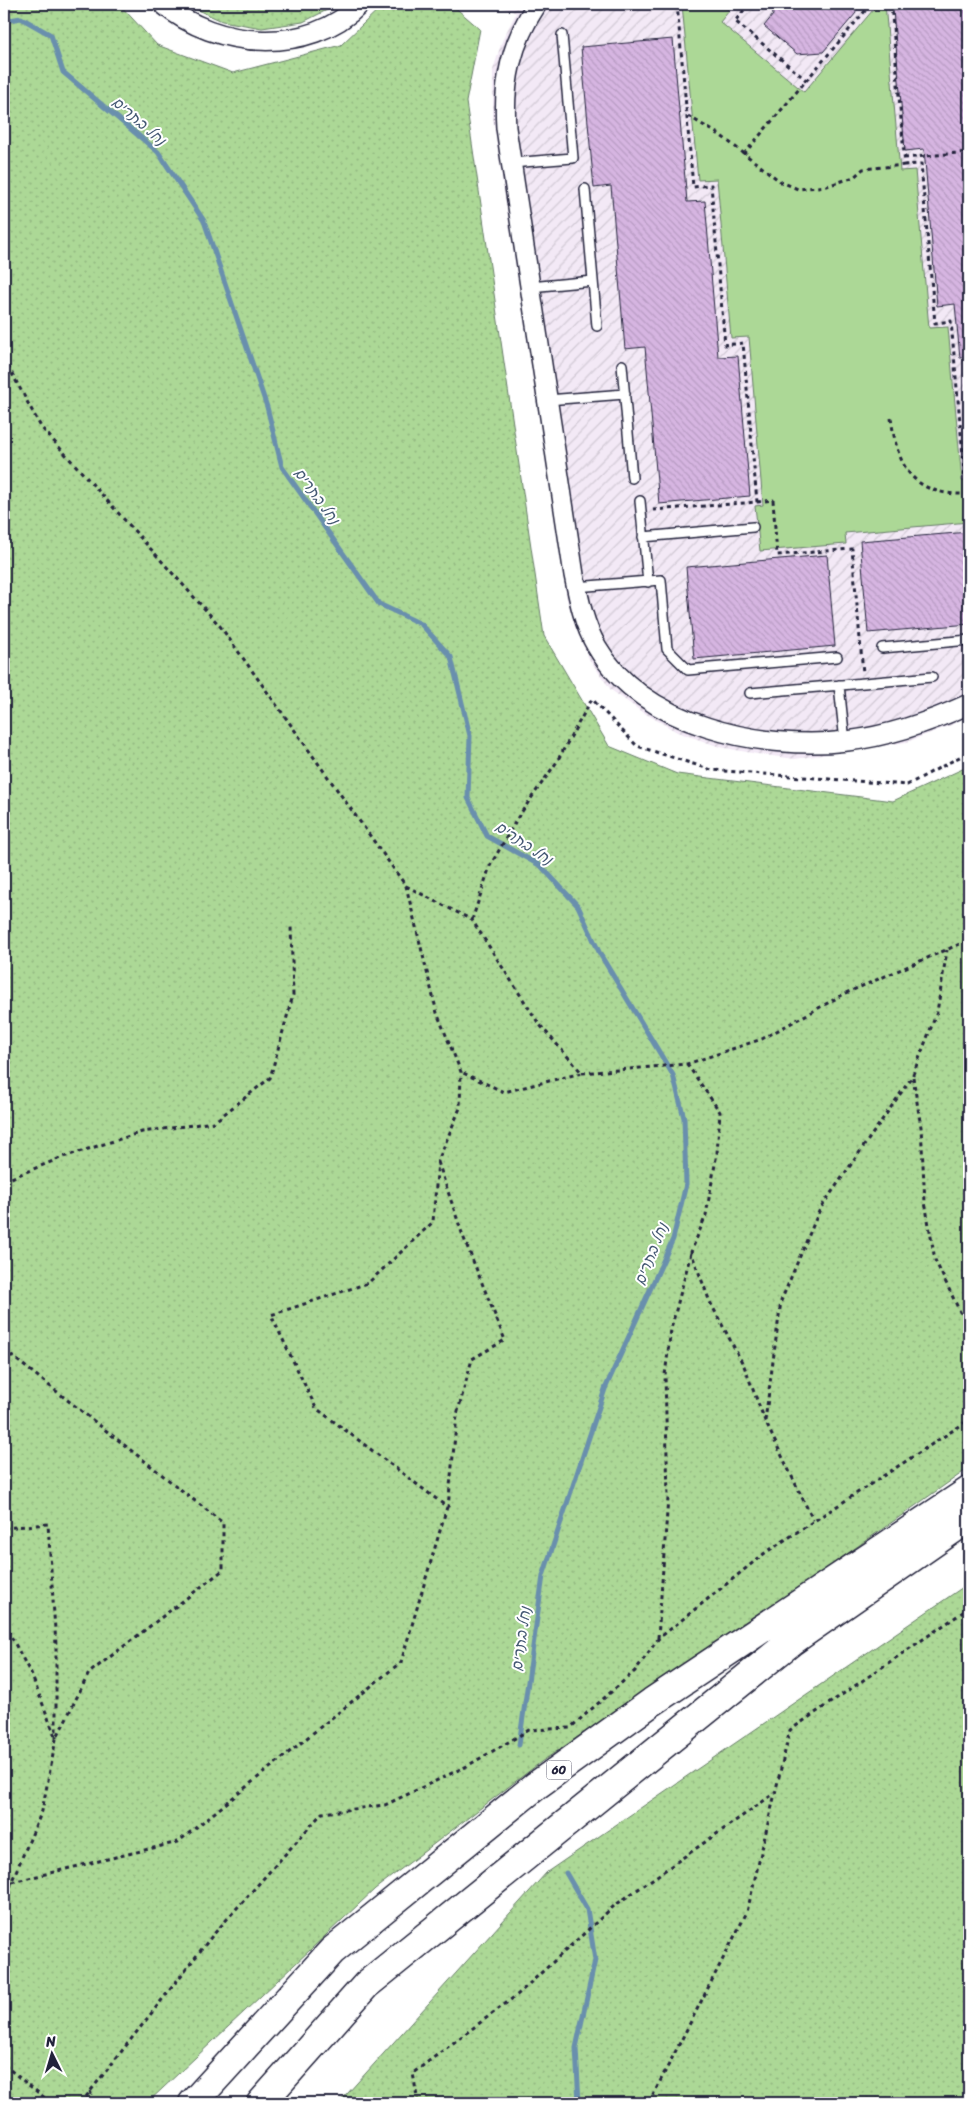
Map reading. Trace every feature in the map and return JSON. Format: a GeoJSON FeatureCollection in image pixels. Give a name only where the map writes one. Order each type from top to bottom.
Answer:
{"type":"FeatureCollection","features":[{"type":"Feature","properties":{"kind":"highway","name":"60"},"geometry":{"type":"LineString","coordinates":[[193,2103],[332,1951],[537,1785],[652,1702],[969,1491]]}},
{"type":"Feature","properties":{"kind":"highway"},"geometry":{"type":"LineString","coordinates":[[261,2103],[366,1985],[792,1641],[969,1518]]}},
{"type":"Feature","properties":{"kind":"street"},"geometry":{"type":"LineString","coordinates":[[163,4],[177,16],[218,34],[262,42],[307,35],[350,14],[360,4]]}},
{"type":"Feature","properties":{"kind":"street"},"geometry":{"type":"LineString","coordinates":[[537,4],[523,25],[512,51],[506,78],[504,104],[511,163],[576,587],[582,613],[598,647],[620,677],[651,702],[689,721],[734,735],[786,742],[846,742],[892,733],[936,720],[969,704]]}},
{"type":"Feature","properties":{"kind":"lane"},"geometry":{"type":"LineString","coordinates":[[511,163],[573,158],[562,35]]}},
{"type":"Feature","properties":{"kind":"lane"},"geometry":{"type":"LineString","coordinates":[[585,190],[597,326]]}},
{"type":"Feature","properties":{"kind":"lane"},"geometry":{"type":"LineString","coordinates":[[530,286],[593,281]]}},
{"type":"Feature","properties":{"kind":"lane"},"geometry":{"type":"LineString","coordinates":[[622,365],[632,478]]}},
{"type":"Feature","properties":{"kind":"lane"},"geometry":{"type":"LineString","coordinates":[[547,400],[625,394]]}},
{"type":"Feature","properties":{"kind":"lane"},"geometry":{"type":"LineString","coordinates":[[640,501],[648,582]]}},
{"type":"Feature","properties":{"kind":"lane"},"geometry":{"type":"LineString","coordinates":[[643,537],[753,527]]}},
{"type":"Feature","properties":{"kind":"lane"},"geometry":{"type":"LineString","coordinates":[[576,587],[661,580],[667,648],[688,670],[836,657]]}},
{"type":"Feature","properties":{"kind":"lane"},"geometry":{"type":"LineString","coordinates":[[882,648],[969,640]]}},
{"type":"Feature","properties":{"kind":"lane"},"geometry":{"type":"LineString","coordinates":[[750,693],[932,677]]}},
{"type":"Feature","properties":{"kind":"lane"},"geometry":{"type":"LineString","coordinates":[[840,685],[846,742]]}},
{"type":"Feature","properties":{"kind":"path"},"geometry":{"type":"LineString","coordinates":[[677,4],[693,187],[711,185],[725,345],[743,343],[757,502]]}},
{"type":"Feature","properties":{"kind":"path"},"geometry":{"type":"LineString","coordinates":[[749,4],[735,21],[806,80]]}},
{"type":"Feature","properties":{"kind":"path"},"geometry":{"type":"LineString","coordinates":[[744,154],[871,4]]}},
{"type":"Feature","properties":{"kind":"path"},"geometry":{"type":"LineString","coordinates":[[890,4],[905,165]]}},
{"type":"Feature","properties":{"kind":"path"},"geometry":{"type":"LineString","coordinates":[[687,116],[720,135],[781,182],[798,189],[808,190],[844,181],[863,169],[921,164],[935,323],[951,321],[965,478],[969,478]]}},
{"type":"Feature","properties":{"kind":"path"},"geometry":{"type":"LineString","coordinates":[[904,158],[969,152]]}},
{"type":"Feature","properties":{"kind":"path"},"geometry":{"type":"LineString","coordinates":[[4,359],[40,427],[220,626],[406,886],[437,1013],[461,1072],[460,1108],[438,1161],[433,1222],[368,1283],[271,1316],[316,1408],[448,1508]]}},
{"type":"Feature","properties":{"kind":"path"},"geometry":{"type":"LineString","coordinates":[[891,418],[897,452],[911,478],[923,486],[938,492],[969,494]]}},
{"type":"Feature","properties":{"kind":"path"},"geometry":{"type":"LineString","coordinates":[[641,511],[772,500],[777,555],[852,549],[864,683]]}},
{"type":"Feature","properties":{"kind":"path"},"geometry":{"type":"LineString","coordinates":[[472,920],[490,866],[518,817],[556,763],[592,699],[637,746],[712,770],[907,785],[969,752]]}},
{"type":"Feature","properties":{"kind":"path"},"geometry":{"type":"LineString","coordinates":[[406,886],[472,920],[538,1024],[582,1073]]}},
{"type":"Feature","properties":{"kind":"path"},"geometry":{"type":"LineString","coordinates":[[4,1181],[62,1157],[142,1132],[214,1122],[270,1078],[293,995],[291,926]]}},
{"type":"Feature","properties":{"kind":"path"},"geometry":{"type":"LineString","coordinates":[[461,1072],[504,1092],[582,1073],[687,1064],[762,1039],[846,993],[969,940]]}},
{"type":"Feature","properties":{"kind":"path"},"geometry":{"type":"LineString","coordinates":[[765,1421],[781,1301],[820,1209],[912,1077],[938,1012],[947,950]]}},
{"type":"Feature","properties":{"kind":"path"},"geometry":{"type":"LineString","coordinates":[[658,1639],[668,1498],[665,1375],[671,1329],[691,1252],[706,1215],[717,1153],[720,1112],[687,1064]]}},
{"type":"Feature","properties":{"kind":"path"},"geometry":{"type":"LineString","coordinates":[[912,1077],[921,1127],[925,1202],[934,1260],[960,1312],[969,1321]]}},
{"type":"Feature","properties":{"kind":"path"},"geometry":{"type":"LineString","coordinates":[[4,1884],[178,1842],[401,1662],[448,1508],[457,1415],[472,1359],[505,1340],[463,1236],[438,1161]]}},
{"type":"Feature","properties":{"kind":"path"},"geometry":{"type":"LineString","coordinates":[[691,1252],[710,1302],[744,1366],[765,1421],[813,1520]]}},
{"type":"Feature","properties":{"kind":"path"},"geometry":{"type":"LineString","coordinates":[[4,1341],[8,1353],[223,1523],[223,1570],[89,1673],[56,1739]]}},
{"type":"Feature","properties":{"kind":"path"},"geometry":{"type":"LineString","coordinates":[[81,2103],[212,1936],[322,1813],[385,1805],[467,1766],[530,1730],[570,1728],[635,1671],[658,1639],[765,1553],[969,1420]]}},
{"type":"Feature","properties":{"kind":"path"},"geometry":{"type":"LineString","coordinates":[[4,1528],[48,1524],[56,1645],[56,1739],[42,1811],[11,1882],[4,1936]]}},
{"type":"Feature","properties":{"kind":"path"},"geometry":{"type":"LineString","coordinates":[[649,2103],[747,1912],[790,1730],[969,1608]]}},
{"type":"Feature","properties":{"kind":"path"},"geometry":{"type":"LineString","coordinates":[[4,1624],[32,1676],[56,1739]]}},
{"type":"Feature","properties":{"kind":"path"},"geometry":{"type":"LineString","coordinates":[[418,2103],[413,2073],[517,1995],[614,1906],[775,1792]]}},
{"type":"Feature","properties":{"kind":"path"},"geometry":{"type":"LineString","coordinates":[[4,2065],[51,2103]]}},
{"type":"Feature","properties":{"kind":"path"},"geometry":{"type":"LineString","coordinates":[[90,2090],[94,2103]]}},
{"type":"Feature","properties":{"kind":"shaded area"},"geometry":{"type":"Polygon","coordinates":[[[496,4],[969,4],[969,715],[951,725],[907,742],[795,759],[757,754],[720,747],[677,732],[639,710],[611,690],[589,659],[576,629],[567,599],[493,119],[493,70],[502,41],[516,13],[496,4]]]}},
{"type":"Feature","properties":{"kind":"green space"},"geometry":{"type":"Polygon","coordinates":[[[4,4],[119,4],[157,45],[233,73],[341,45],[384,4],[451,4],[480,29],[466,102],[544,636],[609,746],[677,774],[893,801],[969,766],[969,1468],[824,1570],[541,1762],[375,1889],[147,2103],[4,2103],[4,4]]]}},
{"type":"Feature","properties":{"kind":"green space"},"geometry":{"type":"Polygon","coordinates":[[[184,4],[339,4],[303,22],[262,28],[222,21],[184,4]]]}},
{"type":"Feature","properties":{"kind":"green space"},"geometry":{"type":"Polygon","coordinates":[[[682,4],[721,4],[729,11],[720,22],[804,92],[878,4],[885,4],[900,171],[915,170],[929,328],[948,327],[962,481],[969,481],[969,522],[845,533],[846,544],[760,551],[755,506],[763,505],[749,337],[731,338],[717,179],[698,180],[682,4]]]}},
{"type":"Feature","properties":{"kind":"green space"},"geometry":{"type":"Polygon","coordinates":[[[969,1583],[969,2103],[339,2103],[547,1872],[969,1583]]]}},
{"type":"Feature","properties":{"kind":"building"},"geometry":{"type":"Polygon","coordinates":[[[772,4],[855,4],[856,13],[823,52],[797,54],[764,26],[773,15],[772,4]]]}},
{"type":"Feature","properties":{"kind":"building"},"geometry":{"type":"Polygon","coordinates":[[[969,4],[969,357],[960,358],[955,304],[937,306],[924,149],[905,151],[893,10],[969,4]]]}},
{"type":"Feature","properties":{"kind":"building"},"geometry":{"type":"Polygon","coordinates":[[[673,39],[687,202],[705,201],[718,357],[738,356],[750,496],[659,504],[645,347],[625,349],[611,186],[594,188],[581,47],[673,39]]]}},
{"type":"Feature","properties":{"kind":"building"},"geometry":{"type":"Polygon","coordinates":[[[969,532],[969,624],[868,633],[860,541],[969,532]]]}},
{"type":"Feature","properties":{"kind":"building"},"geometry":{"type":"Polygon","coordinates":[[[827,555],[835,646],[694,659],[686,567],[827,555]]]}},
{"type":"Feature","properties":{"kind":"waterway","name":"נחל בתרים"},"geometry":{"type":"LineString","coordinates":[[4,21],[21,18],[51,35],[63,72],[158,152],[204,221],[267,407],[282,467],[379,604],[421,624],[451,657],[470,736],[468,798],[487,836],[541,866],[578,906],[600,954],[673,1075],[684,1118],[686,1184],[673,1239],[605,1389],[543,1576],[519,1745]]}},
{"type":"Feature","properties":{"kind":"waterway","name":"נחל בתרים"},"geometry":{"type":"LineString","coordinates":[[566,1873],[587,1909],[595,1960],[576,2048],[579,2103]]}}]}
